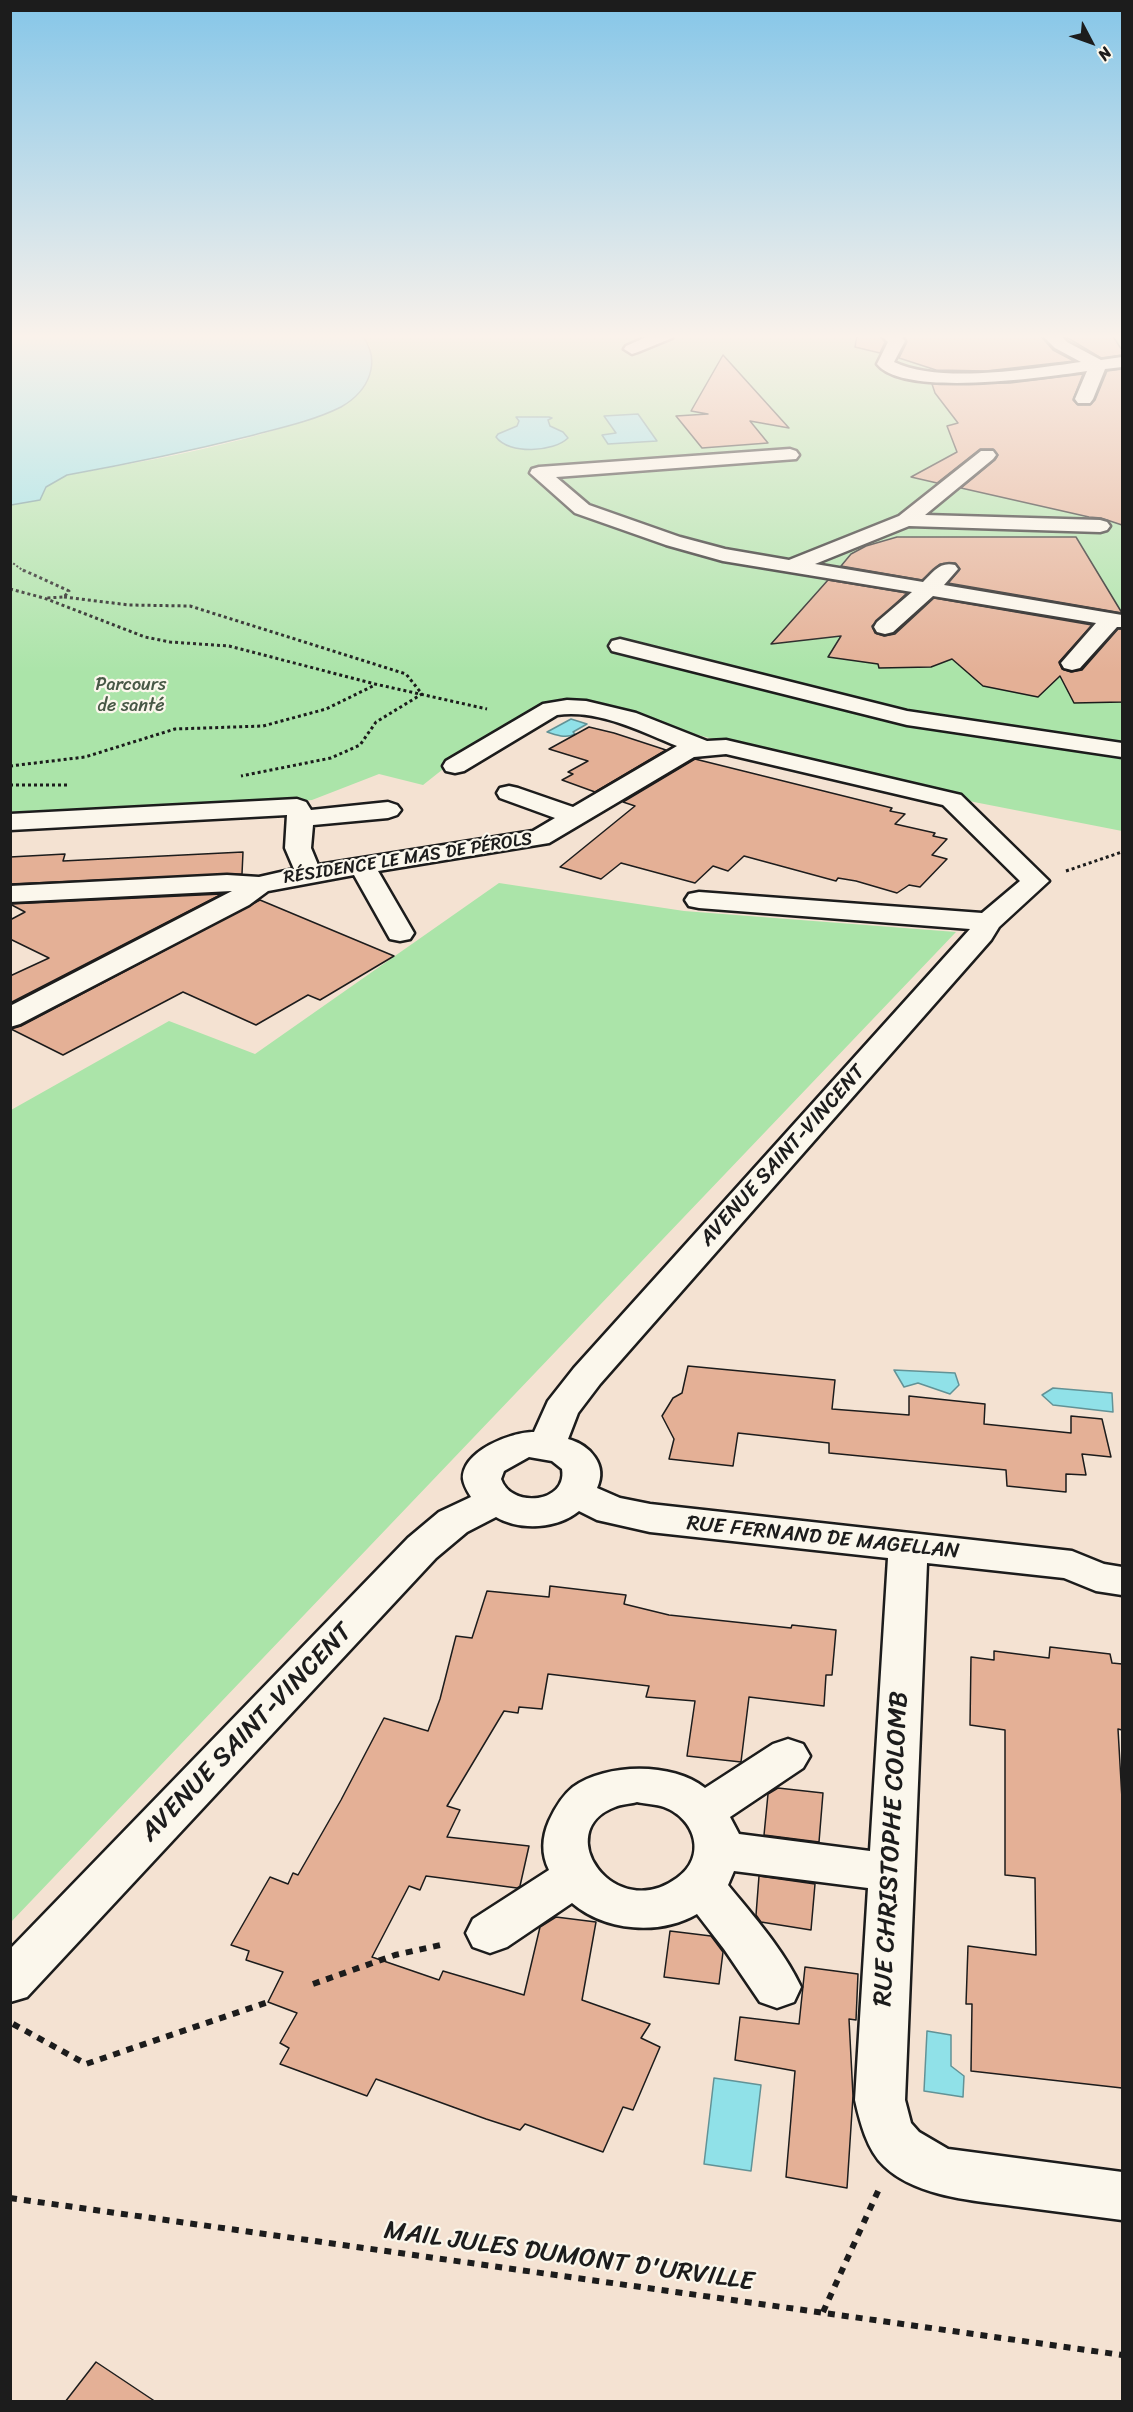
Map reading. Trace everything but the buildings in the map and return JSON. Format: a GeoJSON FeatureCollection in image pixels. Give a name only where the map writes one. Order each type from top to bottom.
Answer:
{"type":"FeatureCollection","features":[{"type":"Feature","properties":{"kind":"street"},"geometry":{"type":"LineString","coordinates":[[790,455],[538,473],[582,509],[703,549],[1117,620]]}},
{"type":"Feature","properties":{"kind":"street"},"geometry":{"type":"LineString","coordinates":[[792,566],[906,520],[987,455]]}},
{"type":"Feature","properties":{"kind":"street"},"geometry":{"type":"LineString","coordinates":[[906,520],[1101,526]]}},
{"type":"Feature","properties":{"kind":"street"},"geometry":{"type":"LineString","coordinates":[[885,627],[948,569]]}},
{"type":"Feature","properties":{"kind":"street"},"geometry":{"type":"LineString","coordinates":[[1072,663],[1117,620]]}},
{"type":"Feature","properties":{"kind":"street"},"geometry":{"type":"LineString","coordinates":[[620,646],[907,718],[1122,750]]}},
{"type":"Feature","properties":{"kind":"street"},"geometry":{"type":"LineString","coordinates":[[455,766],[551,709],[560,706],[574,705],[623,717],[703,747]]}},
{"type":"Feature","properties":{"kind":"street","name":"RÉSIDENCE LE MAS DE PÉROLS"},"geometry":{"type":"LineString","coordinates":[[10,894],[227,883],[259,885],[309,874],[540,838],[688,750],[703,747],[726,747],[952,800],[1035,881]]}},
{"type":"Feature","properties":{"kind":"street"},"geometry":{"type":"LineString","coordinates":[[509,793],[576,817]]}},
{"type":"Feature","properties":{"kind":"street"},"geometry":{"type":"LineString","coordinates":[[10,822],[297,807],[301,819],[298,848],[309,874]]}},
{"type":"Feature","properties":{"kind":"street"},"geometry":{"type":"LineString","coordinates":[[301,819],[388,810]]}},
{"type":"Feature","properties":{"kind":"street"},"geometry":{"type":"LineString","coordinates":[[362,866],[400,933]]}},
{"type":"Feature","properties":{"kind":"street","name":"AVENUE SAINT-VINCENT"},"geometry":{"type":"LineString","coordinates":[[547,1445],[561,1410],[587,1376],[974,943],[988,922],[1035,881]]}},
{"type":"Feature","properties":{"kind":"street","name":"RÉSIDENCE LE MAS DE PÉROLS"},"geometry":{"type":"LineString","coordinates":[[10,1018],[240,899],[259,885]]}},
{"type":"Feature","properties":{"kind":"street"},"geometry":{"type":"LineString","coordinates":[[699,900],[988,922]]}},
{"type":"Feature","properties":{"kind":"street"},"geometry":{"type":"LineString","coordinates":[[547,1445],[560,1449],[579,1464],[583,1474],[577,1494],[561,1505],[539,1511],[523,1511],[496,1501],[487,1492],[483,1481],[485,1470],[491,1460],[516,1446],[547,1445]]}},
{"type":"Feature","properties":{"kind":"street","name":"RUE FERNAND DE MAGELLAN"},"geometry":{"type":"LineString","coordinates":[[577,1494],[611,1510],[650,1518],[1072,1565],[1096,1577],[1122,1581]]}},
{"type":"Feature","properties":{"kind":"street","name":"AVENUE SAINT-VINCENT"},"geometry":{"type":"LineString","coordinates":[[10,1982],[422,1548],[453,1522],[496,1501]]}},
{"type":"Feature","properties":{"kind":"street","name":"RUE CHRISTOPHE COLOMB"},"geometry":{"type":"LineString","coordinates":[[898,2148],[885,2124],[880,2100],[890,1872],[909,1548]]}},
{"type":"Feature","properties":{"kind":"street","name":"RUE FERNAND DE MAGELLAN"},"geometry":{"type":"LineString","coordinates":[[1072,1565],[1094,1557],[1122,1560]]}},
{"type":"Feature","properties":{"kind":"street"},"geometry":{"type":"LineString","coordinates":[[777,1987],[741,1935],[708,1849],[685,1797],[662,1788],[637,1785],[620,1788],[590,1800],[574,1816],[565,1836],[566,1857],[575,1877],[591,1893],[601,1899],[636,1910],[684,1900],[708,1849],[788,1756]]}},
{"type":"Feature","properties":{"kind":"street"},"geometry":{"type":"LineString","coordinates":[[708,1849],[890,1872]]}},
{"type":"Feature","properties":{"kind":"street"},"geometry":{"type":"LineString","coordinates":[[490,1933],[575,1877]]}},
{"type":"Feature","properties":{"kind":"street"},"geometry":{"type":"LineString","coordinates":[[898,2148],[920,2164],[948,2173],[1122,2196]]}},
{"type":"Feature","properties":{"kind":"path"},"geometry":{"type":"LineString","coordinates":[[10,561],[28,574],[69,591],[64,597]]}},
{"type":"Feature","properties":{"kind":"path"},"geometry":{"type":"LineString","coordinates":[[10,589],[44,598],[145,637],[170,642],[229,646],[375,684],[488,709]]}},
{"type":"Feature","properties":{"kind":"path"},"geometry":{"type":"LineString","coordinates":[[44,598],[64,597],[129,605],[190,606],[406,674],[422,694]]}},
{"type":"Feature","properties":{"kind":"path"},"geometry":{"type":"LineString","coordinates":[[10,766],[85,757],[176,729],[263,726],[326,709],[375,684]]}},
{"type":"Feature","properties":{"kind":"path"},"geometry":{"type":"LineString","coordinates":[[238,777],[331,758],[360,745],[376,722],[422,694]]}},
{"type":"Feature","properties":{"kind":"path"},"geometry":{"type":"LineString","coordinates":[[10,761],[16,765]]}},
{"type":"Feature","properties":{"kind":"path"},"geometry":{"type":"LineString","coordinates":[[10,785],[74,785]]}},
{"type":"Feature","properties":{"kind":"path"},"geometry":{"type":"LineString","coordinates":[[1035,881],[1122,852]]}},
{"type":"Feature","properties":{"kind":"path"},"geometry":{"type":"LineString","coordinates":[[313,1984],[395,1955],[490,1933]]}},
{"type":"Feature","properties":{"kind":"path"},"geometry":{"type":"LineString","coordinates":[[10,2023],[86,2064],[268,2002]]}},
{"type":"Feature","properties":{"kind":"path"},"geometry":{"type":"LineString","coordinates":[[824,2312],[898,2148]]}},
{"type":"Feature","properties":{"kind":"path","name":"MAIL JULES DUMONT D'URVILLE"},"geometry":{"type":"LineString","coordinates":[[10,2198],[1122,2355]]}},
{"type":"Feature","properties":{"kind":"green space","name":"Parcours de santé"},"geometry":{"type":"Polygon","coordinates":[[[207,448],[1122,448],[1122,831],[974,802],[735,745],[562,698],[452,762],[423,785],[379,774],[312,800],[11,822],[11,505],[39,500],[46,487],[67,475],[207,448]]]}},
{"type":"Feature","properties":{"kind":"green space"},"geometry":{"type":"Polygon","coordinates":[[[499,883],[684,911],[956,932],[11,1922],[11,1110],[169,1021],[255,1054],[499,883]]]}},
{"type":"Feature","properties":{"kind":"water"},"geometry":{"type":"Polygon","coordinates":[[[11,448],[202,448],[67,475],[46,487],[40,500],[11,505],[11,448]]]}},
{"type":"Feature","properties":{"kind":"water"},"geometry":{"type":"Polygon","coordinates":[[[514,448],[547,448],[532,450],[514,448]]]}},
{"type":"Feature","properties":{"kind":"water"},"geometry":{"type":"Polygon","coordinates":[[[571,719],[587,724],[573,732],[575,734],[568,736],[547,732],[571,719]]]}},
{"type":"Feature","properties":{"kind":"water"},"geometry":{"type":"Polygon","coordinates":[[[894,1370],[955,1373],[959,1385],[950,1394],[918,1383],[904,1387],[894,1370]]]}},
{"type":"Feature","properties":{"kind":"water"},"geometry":{"type":"Polygon","coordinates":[[[1053,1388],[1112,1393],[1113,1412],[1053,1405],[1042,1395],[1053,1388]]]}},
{"type":"Feature","properties":{"kind":"water"},"geometry":{"type":"Polygon","coordinates":[[[927,2031],[951,2035],[951,2066],[964,2076],[963,2097],[924,2091],[927,2031]]]}},
{"type":"Feature","properties":{"kind":"water"},"geometry":{"type":"Polygon","coordinates":[[[714,2078],[761,2085],[751,2171],[704,2164],[714,2078]]]}}]}
